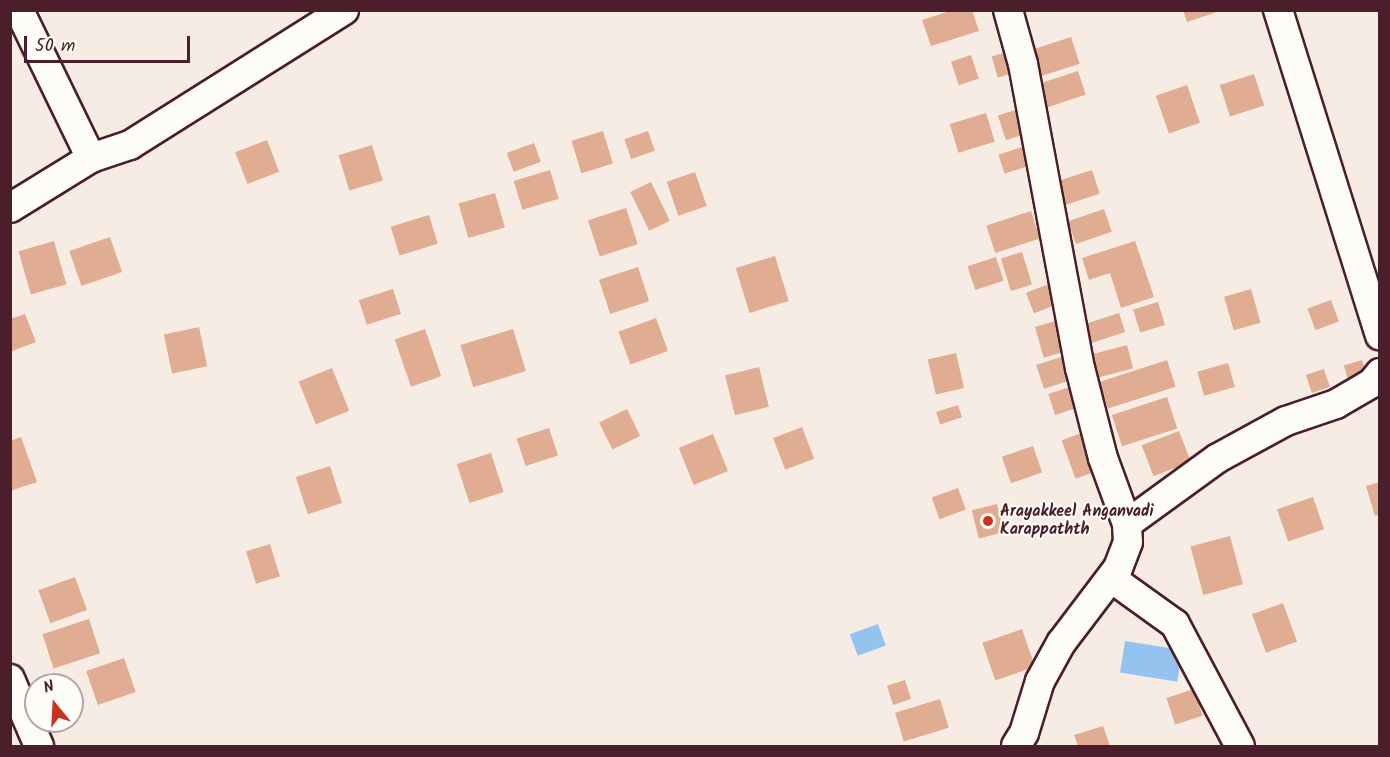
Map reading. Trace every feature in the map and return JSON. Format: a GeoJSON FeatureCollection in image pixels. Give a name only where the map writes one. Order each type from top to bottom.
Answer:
{"type":"FeatureCollection","features":[{"type":"Feature","properties":{"kind":"street"},"geometry":{"type":"LineString","coordinates":[[20,10],[91,158]]}},
{"type":"Feature","properties":{"kind":"street"},"geometry":{"type":"LineString","coordinates":[[10,208],[91,158],[130,146],[344,10]]}},
{"type":"Feature","properties":{"kind":"street"},"geometry":{"type":"LineString","coordinates":[[1008,10],[1023,64],[1080,368],[1103,458],[1127,524],[1128,542],[1111,578],[1056,652],[1040,681],[1024,733],[1016,747]]}},
{"type":"Feature","properties":{"kind":"street"},"geometry":{"type":"LineString","coordinates":[[1278,10],[1380,335]]}},
{"type":"Feature","properties":{"kind":"street"},"geometry":{"type":"LineString","coordinates":[[1127,524],[1218,458],[1287,421],[1336,404],[1372,383],[1380,373]]}},
{"type":"Feature","properties":{"kind":"street"},"geometry":{"type":"LineString","coordinates":[[1111,578],[1176,624],[1240,747]]}},
{"type":"Feature","properties":{"kind":"street"},"geometry":{"type":"LineString","coordinates":[[10,679],[39,747]]}},
{"type":"Feature","properties":{"kind":"water"},"geometry":{"type":"Polygon","coordinates":[[[878,624],[886,646],[858,656],[850,634],[878,624]]]}},
{"type":"Feature","properties":{"kind":"water"},"geometry":{"type":"Polygon","coordinates":[[[1125,641],[1182,650],[1177,682],[1120,673],[1125,641]]]}},
{"type":"Feature","properties":{"kind":"building"},"geometry":{"type":"Polygon","coordinates":[[[953,10],[972,10],[979,31],[931,46],[922,20],[953,10]]]}},
{"type":"Feature","properties":{"kind":"building"},"geometry":{"type":"Polygon","coordinates":[[[1183,10],[1220,10],[1220,11],[1187,22],[1183,10]]]}},
{"type":"Feature","properties":{"kind":"building"},"geometry":{"type":"Polygon","coordinates":[[[1071,37],[1080,64],[1041,76],[1032,50],[1071,37]]]}},
{"type":"Feature","properties":{"kind":"building"},"geometry":{"type":"Polygon","coordinates":[[[1007,52],[1013,73],[998,78],[992,56],[1007,52]]]}},
{"type":"Feature","properties":{"kind":"building"},"geometry":{"type":"Polygon","coordinates":[[[971,55],[979,79],[959,85],[951,61],[971,55]]]}},
{"type":"Feature","properties":{"kind":"building"},"geometry":{"type":"Polygon","coordinates":[[[1078,71],[1086,95],[1042,109],[1034,85],[1078,71]]]}},
{"type":"Feature","properties":{"kind":"building"},"geometry":{"type":"Polygon","coordinates":[[[1254,74],[1264,105],[1230,117],[1220,85],[1254,74]]]}},
{"type":"Feature","properties":{"kind":"building"},"geometry":{"type":"Polygon","coordinates":[[[1187,85],[1200,123],[1169,134],[1156,96],[1187,85]]]}},
{"type":"Feature","properties":{"kind":"building"},"geometry":{"type":"Polygon","coordinates":[[[1015,110],[1023,135],[1006,140],[998,116],[1015,110]]]}},
{"type":"Feature","properties":{"kind":"building"},"geometry":{"type":"Polygon","coordinates":[[[986,113],[995,142],[958,153],[950,124],[986,113]]]}},
{"type":"Feature","properties":{"kind":"building"},"geometry":{"type":"Polygon","coordinates":[[[603,131],[613,164],[581,173],[571,141],[603,131]]]}},
{"type":"Feature","properties":{"kind":"building"},"geometry":{"type":"Polygon","coordinates":[[[648,131],[655,151],[631,159],[624,139],[648,131]]]}},
{"type":"Feature","properties":{"kind":"building"},"geometry":{"type":"Polygon","coordinates":[[[267,140],[279,172],[247,184],[235,152],[267,140]]]}},
{"type":"Feature","properties":{"kind":"building"},"geometry":{"type":"Polygon","coordinates":[[[534,143],[541,162],[514,172],[507,153],[534,143]]]}},
{"type":"Feature","properties":{"kind":"building"},"geometry":{"type":"Polygon","coordinates":[[[372,145],[383,180],[349,191],[339,155],[372,145]]]}},
{"type":"Feature","properties":{"kind":"building"},"geometry":{"type":"Polygon","coordinates":[[[1025,146],[1031,165],[1005,174],[998,155],[1025,146]]]}},
{"type":"Feature","properties":{"kind":"building"},"geometry":{"type":"Polygon","coordinates":[[[550,170],[559,199],[522,210],[514,181],[550,170]]]}},
{"type":"Feature","properties":{"kind":"building"},"geometry":{"type":"Polygon","coordinates":[[[1092,170],[1100,194],[1063,206],[1055,182],[1092,170]]]}},
{"type":"Feature","properties":{"kind":"building"},"geometry":{"type":"Polygon","coordinates":[[[695,172],[707,206],[678,216],[667,182],[695,172]]]}},
{"type":"Feature","properties":{"kind":"building"},"geometry":{"type":"Polygon","coordinates":[[[651,182],[670,221],[649,231],[630,192],[651,182]]]}},
{"type":"Feature","properties":{"kind":"building"},"geometry":{"type":"Polygon","coordinates":[[[495,193],[505,228],[468,238],[458,203],[495,193]]]}},
{"type":"Feature","properties":{"kind":"building"},"geometry":{"type":"Polygon","coordinates":[[[626,208],[638,244],[600,257],[588,220],[626,208]]]}},
{"type":"Feature","properties":{"kind":"building"},"geometry":{"type":"Polygon","coordinates":[[[1104,209],[1112,232],[1076,244],[1068,221],[1104,209]]]}},
{"type":"Feature","properties":{"kind":"building"},"geometry":{"type":"Polygon","coordinates":[[[1031,211],[1040,239],[995,253],[986,226],[1031,211]]]}},
{"type":"Feature","properties":{"kind":"building"},"geometry":{"type":"Polygon","coordinates":[[[429,215],[438,244],[400,255],[391,227],[429,215]]]}},
{"type":"Feature","properties":{"kind":"building"},"geometry":{"type":"Polygon","coordinates":[[[110,237],[122,272],[81,286],[69,251],[110,237]]]}},
{"type":"Feature","properties":{"kind":"building"},"geometry":{"type":"Polygon","coordinates":[[[54,241],[66,284],[31,294],[18,251],[54,241]]]}},
{"type":"Feature","properties":{"kind":"building"},"geometry":{"type":"Polygon","coordinates":[[[1135,241],[1154,297],[1121,308],[1110,273],[1089,280],[1082,258],[1135,241]]]}},
{"type":"Feature","properties":{"kind":"building"},"geometry":{"type":"Polygon","coordinates":[[[1022,252],[1032,285],[1011,291],[1001,258],[1022,252]]]}},
{"type":"Feature","properties":{"kind":"building"},"geometry":{"type":"Polygon","coordinates":[[[775,256],[789,301],[750,313],[736,268],[775,256]]]}},
{"type":"Feature","properties":{"kind":"building"},"geometry":{"type":"Polygon","coordinates":[[[996,257],[1004,281],[975,290],[967,266],[996,257]]]}},
{"type":"Feature","properties":{"kind":"building"},"geometry":{"type":"Polygon","coordinates":[[[638,267],[649,301],[610,314],[599,280],[638,267]]]}},
{"type":"Feature","properties":{"kind":"building"},"geometry":{"type":"Polygon","coordinates":[[[1054,282],[1062,303],[1034,313],[1026,293],[1054,282]]]}},
{"type":"Feature","properties":{"kind":"building"},"geometry":{"type":"Polygon","coordinates":[[[393,289],[401,314],[367,325],[359,300],[393,289]]]}},
{"type":"Feature","properties":{"kind":"building"},"geometry":{"type":"Polygon","coordinates":[[[1251,289],[1261,323],[1234,330],[1224,297],[1251,289]]]}},
{"type":"Feature","properties":{"kind":"building"},"geometry":{"type":"Polygon","coordinates":[[[1331,300],[1339,322],[1315,330],[1308,309],[1331,300]]]}},
{"type":"Feature","properties":{"kind":"building"},"geometry":{"type":"Polygon","coordinates":[[[1158,302],[1165,325],[1140,333],[1133,310],[1158,302]]]}},
{"type":"Feature","properties":{"kind":"building"},"geometry":{"type":"Polygon","coordinates":[[[1119,313],[1125,332],[1087,344],[1081,325],[1119,313]]]}},
{"type":"Feature","properties":{"kind":"building"},"geometry":{"type":"Polygon","coordinates":[[[25,314],[36,342],[10,352],[10,319],[25,314]]]}},
{"type":"Feature","properties":{"kind":"building"},"geometry":{"type":"Polygon","coordinates":[[[656,318],[668,351],[630,365],[618,332],[656,318]]]}},
{"type":"Feature","properties":{"kind":"building"},"geometry":{"type":"Polygon","coordinates":[[[1059,320],[1068,351],[1044,358],[1035,327],[1059,320]]]}},
{"type":"Feature","properties":{"kind":"building"},"geometry":{"type":"Polygon","coordinates":[[[199,327],[207,366],[172,374],[164,334],[199,327]]]}},
{"type":"Feature","properties":{"kind":"building"},"geometry":{"type":"Polygon","coordinates":[[[425,329],[441,376],[411,387],[395,339],[425,329]]]}},
{"type":"Feature","properties":{"kind":"building"},"geometry":{"type":"Polygon","coordinates":[[[513,329],[526,371],[473,387],[460,345],[513,329]]]}},
{"type":"Feature","properties":{"kind":"building"},"geometry":{"type":"Polygon","coordinates":[[[1127,345],[1133,368],[1096,378],[1089,355],[1127,345]]]}},
{"type":"Feature","properties":{"kind":"building"},"geometry":{"type":"Polygon","coordinates":[[[956,353],[964,388],[936,395],[928,360],[956,353]]]}},
{"type":"Feature","properties":{"kind":"building"},"geometry":{"type":"Polygon","coordinates":[[[1061,357],[1069,381],[1044,389],[1036,365],[1061,357]]]}},
{"type":"Feature","properties":{"kind":"building"},"geometry":{"type":"Polygon","coordinates":[[[1167,360],[1176,387],[1108,409],[1099,382],[1167,360]]]}},
{"type":"Feature","properties":{"kind":"building"},"geometry":{"type":"Polygon","coordinates":[[[1362,360],[1366,373],[1348,379],[1344,366],[1362,360]]]}},
{"type":"Feature","properties":{"kind":"building"},"geometry":{"type":"Polygon","coordinates":[[[1228,363],[1235,387],[1204,396],[1197,372],[1228,363]]]}},
{"type":"Feature","properties":{"kind":"building"},"geometry":{"type":"Polygon","coordinates":[[[759,367],[769,407],[735,415],[725,375],[759,367]]]}},
{"type":"Feature","properties":{"kind":"building"},"geometry":{"type":"Polygon","coordinates":[[[332,368],[349,411],[316,424],[299,381],[332,368]]]}},
{"type":"Feature","properties":{"kind":"building"},"geometry":{"type":"Polygon","coordinates":[[[1324,369],[1330,387],[1312,393],[1306,375],[1324,369]]]}},
{"type":"Feature","properties":{"kind":"building"},"geometry":{"type":"Polygon","coordinates":[[[1073,386],[1080,407],[1055,415],[1048,394],[1073,386]]]}},
{"type":"Feature","properties":{"kind":"building"},"geometry":{"type":"Polygon","coordinates":[[[1167,397],[1177,428],[1122,446],[1112,415],[1167,397]]]}},
{"type":"Feature","properties":{"kind":"building"},"geometry":{"type":"Polygon","coordinates":[[[958,405],[962,417],[940,424],[936,412],[958,405]]]}},
{"type":"Feature","properties":{"kind":"building"},"geometry":{"type":"Polygon","coordinates":[[[627,409],[640,436],[612,450],[599,423],[627,409]]]}},
{"type":"Feature","properties":{"kind":"building"},"geometry":{"type":"Polygon","coordinates":[[[802,427],[814,459],[785,470],[773,438],[802,427]]]}},
{"type":"Feature","properties":{"kind":"building"},"geometry":{"type":"Polygon","coordinates":[[[549,428],[558,456],[526,466],[517,439],[549,428]]]}},
{"type":"Feature","properties":{"kind":"building"},"geometry":{"type":"Polygon","coordinates":[[[1087,431],[1101,470],[1076,479],[1062,440],[1087,431]]]}},
{"type":"Feature","properties":{"kind":"building"},"geometry":{"type":"Polygon","coordinates":[[[1179,431],[1191,462],[1153,476],[1142,445],[1179,431]]]}},
{"type":"Feature","properties":{"kind":"building"},"geometry":{"type":"Polygon","coordinates":[[[713,434],[728,471],[694,485],[679,448],[713,434]]]}},
{"type":"Feature","properties":{"kind":"building"},"geometry":{"type":"Polygon","coordinates":[[[21,437],[37,482],[10,491],[10,441],[21,437]]]}},
{"type":"Feature","properties":{"kind":"building"},"geometry":{"type":"Polygon","coordinates":[[[1033,446],[1042,472],[1011,483],[1002,457],[1033,446]]]}},
{"type":"Feature","properties":{"kind":"building"},"geometry":{"type":"Polygon","coordinates":[[[491,453],[504,492],[469,503],[457,464],[491,453]]]}},
{"type":"Feature","properties":{"kind":"building"},"geometry":{"type":"Polygon","coordinates":[[[330,466],[342,503],[308,514],[296,477],[330,466]]]}},
{"type":"Feature","properties":{"kind":"building"},"geometry":{"type":"Polygon","coordinates":[[[1380,482],[1380,514],[1375,516],[1366,486],[1380,482]]]}},
{"type":"Feature","properties":{"kind":"building"},"geometry":{"type":"Polygon","coordinates":[[[958,488],[966,510],[940,519],[932,498],[958,488]]]}},
{"type":"Feature","properties":{"kind":"building"},"geometry":{"type":"Polygon","coordinates":[[[1313,497],[1324,529],[1288,542],[1277,509],[1313,497]]]}},
{"type":"Feature","properties":{"kind":"building","name":"Arayakkeel Anganvadi Karappathth"},"geometry":{"type":"Polygon","coordinates":[[[997,504],[1004,532],[979,538],[972,510],[997,504]]]}},
{"type":"Feature","properties":{"kind":"building"},"geometry":{"type":"Polygon","coordinates":[[[1230,536],[1243,584],[1203,595],[1190,547],[1230,536]]]}},
{"type":"Feature","properties":{"kind":"building"},"geometry":{"type":"Polygon","coordinates":[[[270,544],[280,577],[256,584],[246,551],[270,544]]]}},
{"type":"Feature","properties":{"kind":"building"},"geometry":{"type":"Polygon","coordinates":[[[75,577],[87,610],[50,623],[38,590],[75,577]]]}},
{"type":"Feature","properties":{"kind":"building"},"geometry":{"type":"Polygon","coordinates":[[[1283,603],[1297,642],[1266,653],[1252,614],[1283,603]]]}},
{"type":"Feature","properties":{"kind":"building"},"geometry":{"type":"Polygon","coordinates":[[[89,619],[100,653],[54,668],[42,634],[89,619]]]}},
{"type":"Feature","properties":{"kind":"building"},"geometry":{"type":"Polygon","coordinates":[[[1022,629],[1035,667],[995,680],[982,643],[1022,629]]]}},
{"type":"Feature","properties":{"kind":"building"},"geometry":{"type":"Polygon","coordinates":[[[124,658],[136,692],[98,705],[86,671],[124,658]]]}},
{"type":"Feature","properties":{"kind":"building"},"geometry":{"type":"Polygon","coordinates":[[[905,680],[911,699],[893,705],[887,686],[905,680]]]}},
{"type":"Feature","properties":{"kind":"building"},"geometry":{"type":"Polygon","coordinates":[[[1194,689],[1203,716],[1175,725],[1166,698],[1194,689]]]}},
{"type":"Feature","properties":{"kind":"building"},"geometry":{"type":"Polygon","coordinates":[[[940,699],[949,728],[904,741],[895,713],[940,699]]]}},
{"type":"Feature","properties":{"kind":"building"},"geometry":{"type":"Polygon","coordinates":[[[1103,726],[1110,746],[1078,746],[1074,735],[1103,726]]]}},
{"type":"Feature","properties":{"kind":"place","name":"Arayakkeel Anganvadi Karappathth"},"geometry":{"type":"Point","coordinates":[988,521]}}]}
